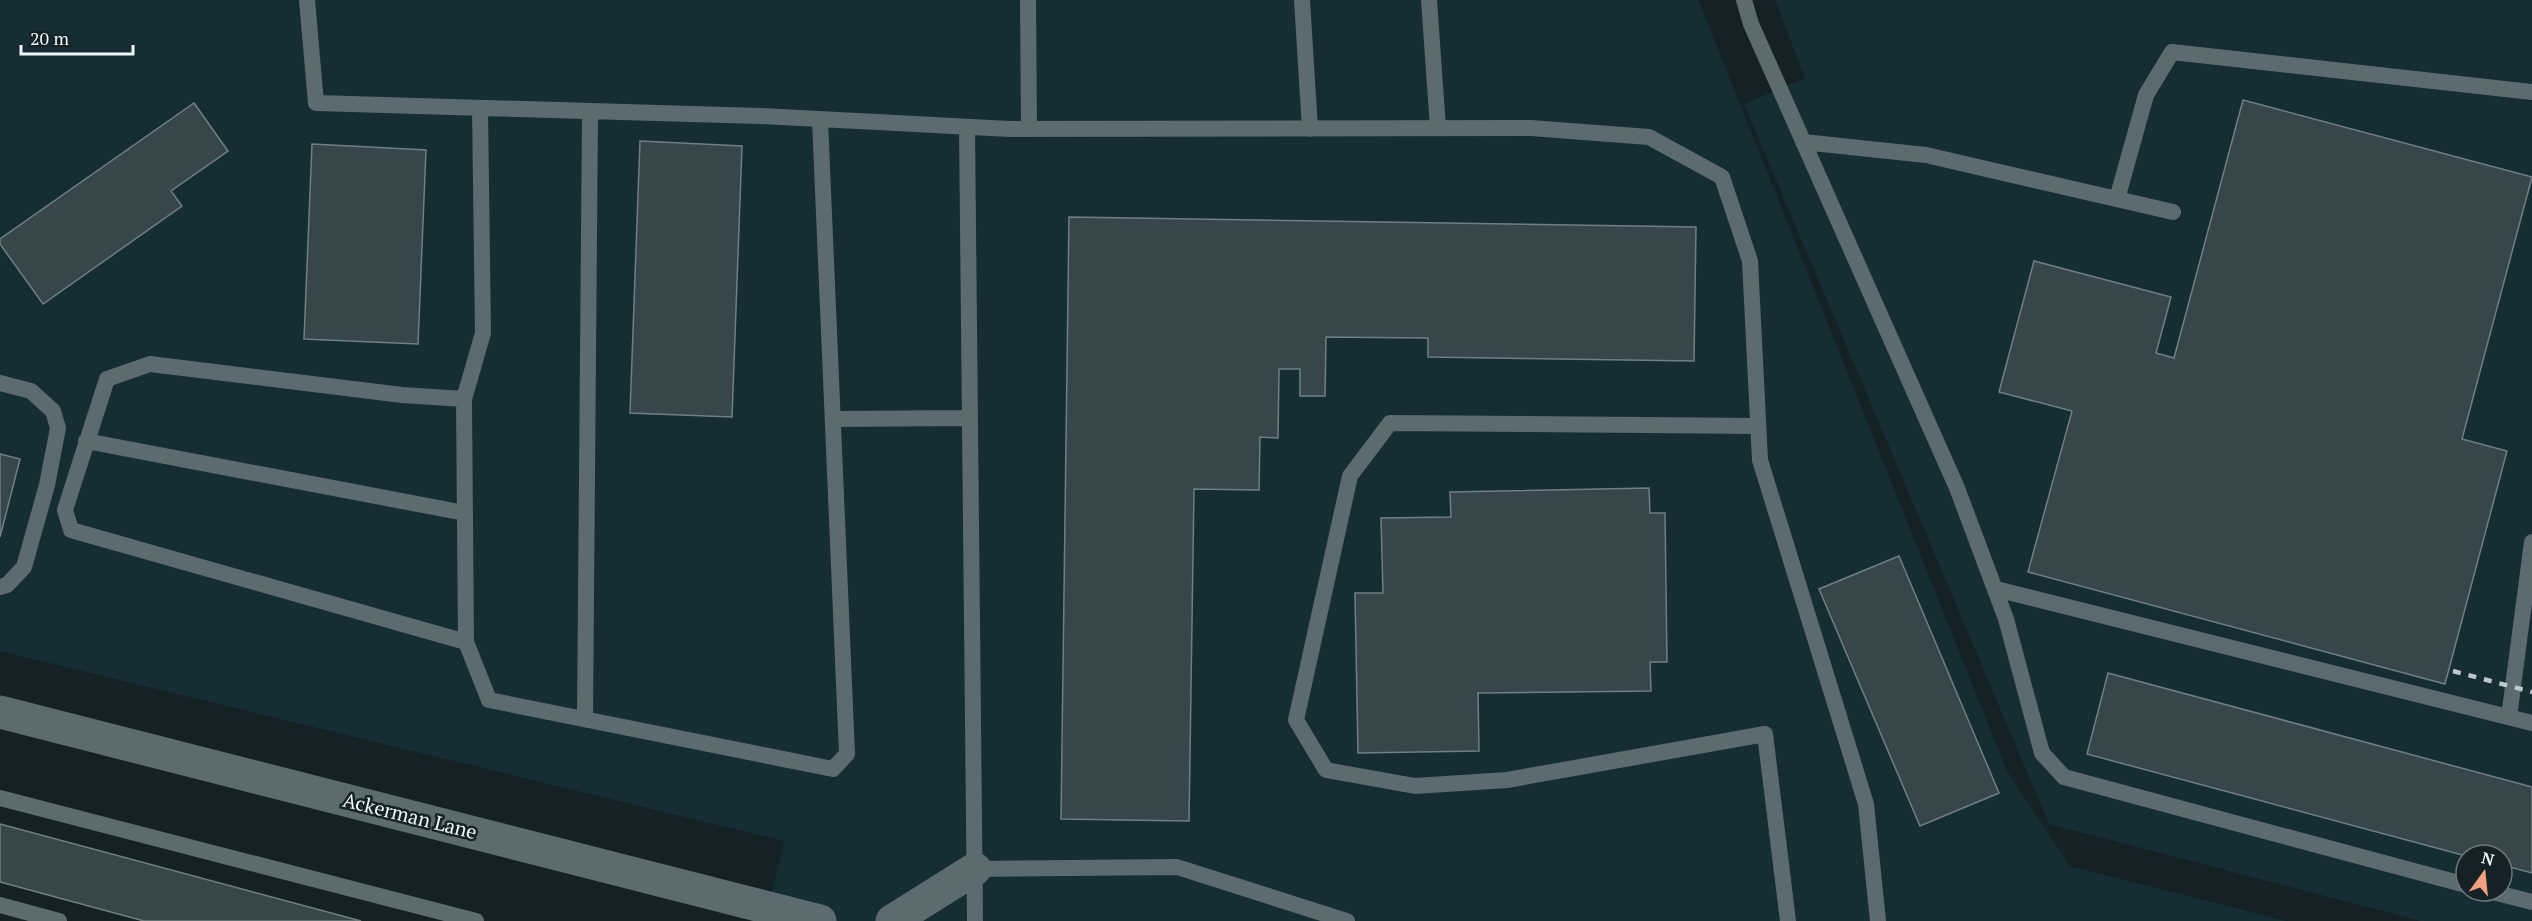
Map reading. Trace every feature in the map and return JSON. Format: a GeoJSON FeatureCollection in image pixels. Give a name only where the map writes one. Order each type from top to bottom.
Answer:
{"type":"FeatureCollection","features":[{"type":"Feature","properties":{"kind":"street","name":"Ackerman Lane"},"geometry":{"type":"LineString","coordinates":[[0,712],[820,921]]}},
{"type":"Feature","properties":{"kind":"street"},"geometry":{"type":"LineString","coordinates":[[892,921],[975,869]]}},
{"type":"Feature","properties":{"kind":"lane"},"geometry":{"type":"LineString","coordinates":[[307,0],[316,103],[1029,129],[1531,128],[1649,137],[1722,177],[1750,261],[1760,460],[1866,804],[1878,921]]}},
{"type":"Feature","properties":{"kind":"lane"},"geometry":{"type":"LineString","coordinates":[[1028,0],[1029,129]]}},
{"type":"Feature","properties":{"kind":"lane"},"geometry":{"type":"LineString","coordinates":[[1302,0],[1310,129]]}},
{"type":"Feature","properties":{"kind":"lane"},"geometry":{"type":"LineString","coordinates":[[1429,0],[1438,128]]}},
{"type":"Feature","properties":{"kind":"lane"},"geometry":{"type":"LineString","coordinates":[[1744,0],[1751,24],[1958,488],[1996,589],[2042,753],[2064,777],[2454,882]]}},
{"type":"Feature","properties":{"kind":"lane"},"geometry":{"type":"LineString","coordinates":[[2117,200],[2146,94],[2172,52],[2532,92]]}},
{"type":"Feature","properties":{"kind":"lane"},"geometry":{"type":"LineString","coordinates":[[480,108],[483,333],[465,399],[466,642],[489,700],[832,769],[847,754],[820,120]]}},
{"type":"Feature","properties":{"kind":"lane"},"geometry":{"type":"LineString","coordinates":[[585,719],[590,112]]}},
{"type":"Feature","properties":{"kind":"lane"},"geometry":{"type":"LineString","coordinates":[[967,127],[975,921]]}},
{"type":"Feature","properties":{"kind":"lane"},"geometry":{"type":"LineString","coordinates":[[1803,142],[1926,155],[2173,212]]}},
{"type":"Feature","properties":{"kind":"lane"},"geometry":{"type":"LineString","coordinates":[[465,399],[402,395],[150,364],[106,379],[65,510],[70,530],[466,642]]}},
{"type":"Feature","properties":{"kind":"lane"},"geometry":{"type":"LineString","coordinates":[[0,383],[31,391],[53,411],[58,428],[52,462],[24,567],[7,585],[0,587]]}},
{"type":"Feature","properties":{"kind":"lane"},"geometry":{"type":"LineString","coordinates":[[833,419],[970,418]]}},
{"type":"Feature","properties":{"kind":"lane"},"geometry":{"type":"LineString","coordinates":[[1758,426],[1390,423],[1350,476],[1296,720],[1326,770],[1415,786],[1507,780],[1765,734],[1788,921]]}},
{"type":"Feature","properties":{"kind":"lane"},"geometry":{"type":"LineString","coordinates":[[87,441],[465,513]]}},
{"type":"Feature","properties":{"kind":"lane"},"geometry":{"type":"LineString","coordinates":[[2509,717],[2532,542]]}},
{"type":"Feature","properties":{"kind":"lane"},"geometry":{"type":"LineString","coordinates":[[1996,589],[2532,723]]}},
{"type":"Feature","properties":{"kind":"lane"},"geometry":{"type":"LineString","coordinates":[[0,798],[476,921]]}},
{"type":"Feature","properties":{"kind":"lane"},"geometry":{"type":"LineString","coordinates":[[975,869],[1177,867],[1347,921]]}},
{"type":"Feature","properties":{"kind":"lane"},"geometry":{"type":"LineString","coordinates":[[2514,897],[2532,902]]}},
{"type":"Feature","properties":{"kind":"lane"},"geometry":{"type":"LineString","coordinates":[[0,905],[59,921]]}},
{"type":"Feature","properties":{"kind":"shaded area"},"geometry":{"type":"Polygon","coordinates":[[[0,0],[1698,0],[2007,771],[2070,866],[2286,921],[765,921],[784,841],[0,651],[0,0]]]}},
{"type":"Feature","properties":{"kind":"shaded area"},"geometry":{"type":"Polygon","coordinates":[[[1775,0],[2532,0],[2532,921],[2421,921],[2049,824],[1744,104],[1805,78],[1775,0]]]}},
{"type":"Feature","properties":{"kind":"building"},"geometry":{"type":"Polygon","coordinates":[[[2243,100],[2532,177],[2462,439],[2507,451],[2445,684],[2028,572],[2072,411],[1999,392],[2034,261],[2171,297],[2156,353],[2174,358],[2243,100]]]}},
{"type":"Feature","properties":{"kind":"building"},"geometry":{"type":"Polygon","coordinates":[[[194,103],[228,151],[171,191],[182,206],[43,304],[0,244],[0,239],[194,103]]]}},
{"type":"Feature","properties":{"kind":"building"},"geometry":{"type":"Polygon","coordinates":[[[640,141],[742,146],[732,417],[630,413],[640,141]]]}},
{"type":"Feature","properties":{"kind":"building"},"geometry":{"type":"Polygon","coordinates":[[[312,144],[426,150],[418,344],[304,339],[312,144]]]}},
{"type":"Feature","properties":{"kind":"building"},"geometry":{"type":"Polygon","coordinates":[[[1069,217],[1696,227],[1694,361],[1428,357],[1428,338],[1326,337],[1325,396],[1300,396],[1300,369],[1279,369],[1278,438],[1260,437],[1259,490],[1194,489],[1189,821],[1061,819],[1069,217]]]}},
{"type":"Feature","properties":{"kind":"building"},"geometry":{"type":"Polygon","coordinates":[[[0,454],[20,459],[0,537],[0,454]]]}},
{"type":"Feature","properties":{"kind":"building"},"geometry":{"type":"Polygon","coordinates":[[[1649,488],[1650,513],[1665,513],[1667,662],[1650,662],[1651,691],[1478,693],[1479,751],[1358,753],[1355,593],[1383,593],[1381,518],[1451,517],[1450,492],[1649,488]]]}},
{"type":"Feature","properties":{"kind":"building"},"geometry":{"type":"Polygon","coordinates":[[[1899,556],[1999,793],[1920,826],[1819,589],[1899,556]]]}},
{"type":"Feature","properties":{"kind":"building"},"geometry":{"type":"Polygon","coordinates":[[[2108,673],[2532,787],[2532,873],[2514,868],[2514,843],[2454,843],[2454,853],[2087,754],[2108,673]]]}},
{"type":"Feature","properties":{"kind":"building"},"geometry":{"type":"Polygon","coordinates":[[[0,824],[361,921],[144,921],[0,882],[0,824]]]}},
{"type":"Feature","properties":{"kind":"railway"},"geometry":{"type":"LineString","coordinates":[[2453,671],[2532,692]]}}]}
